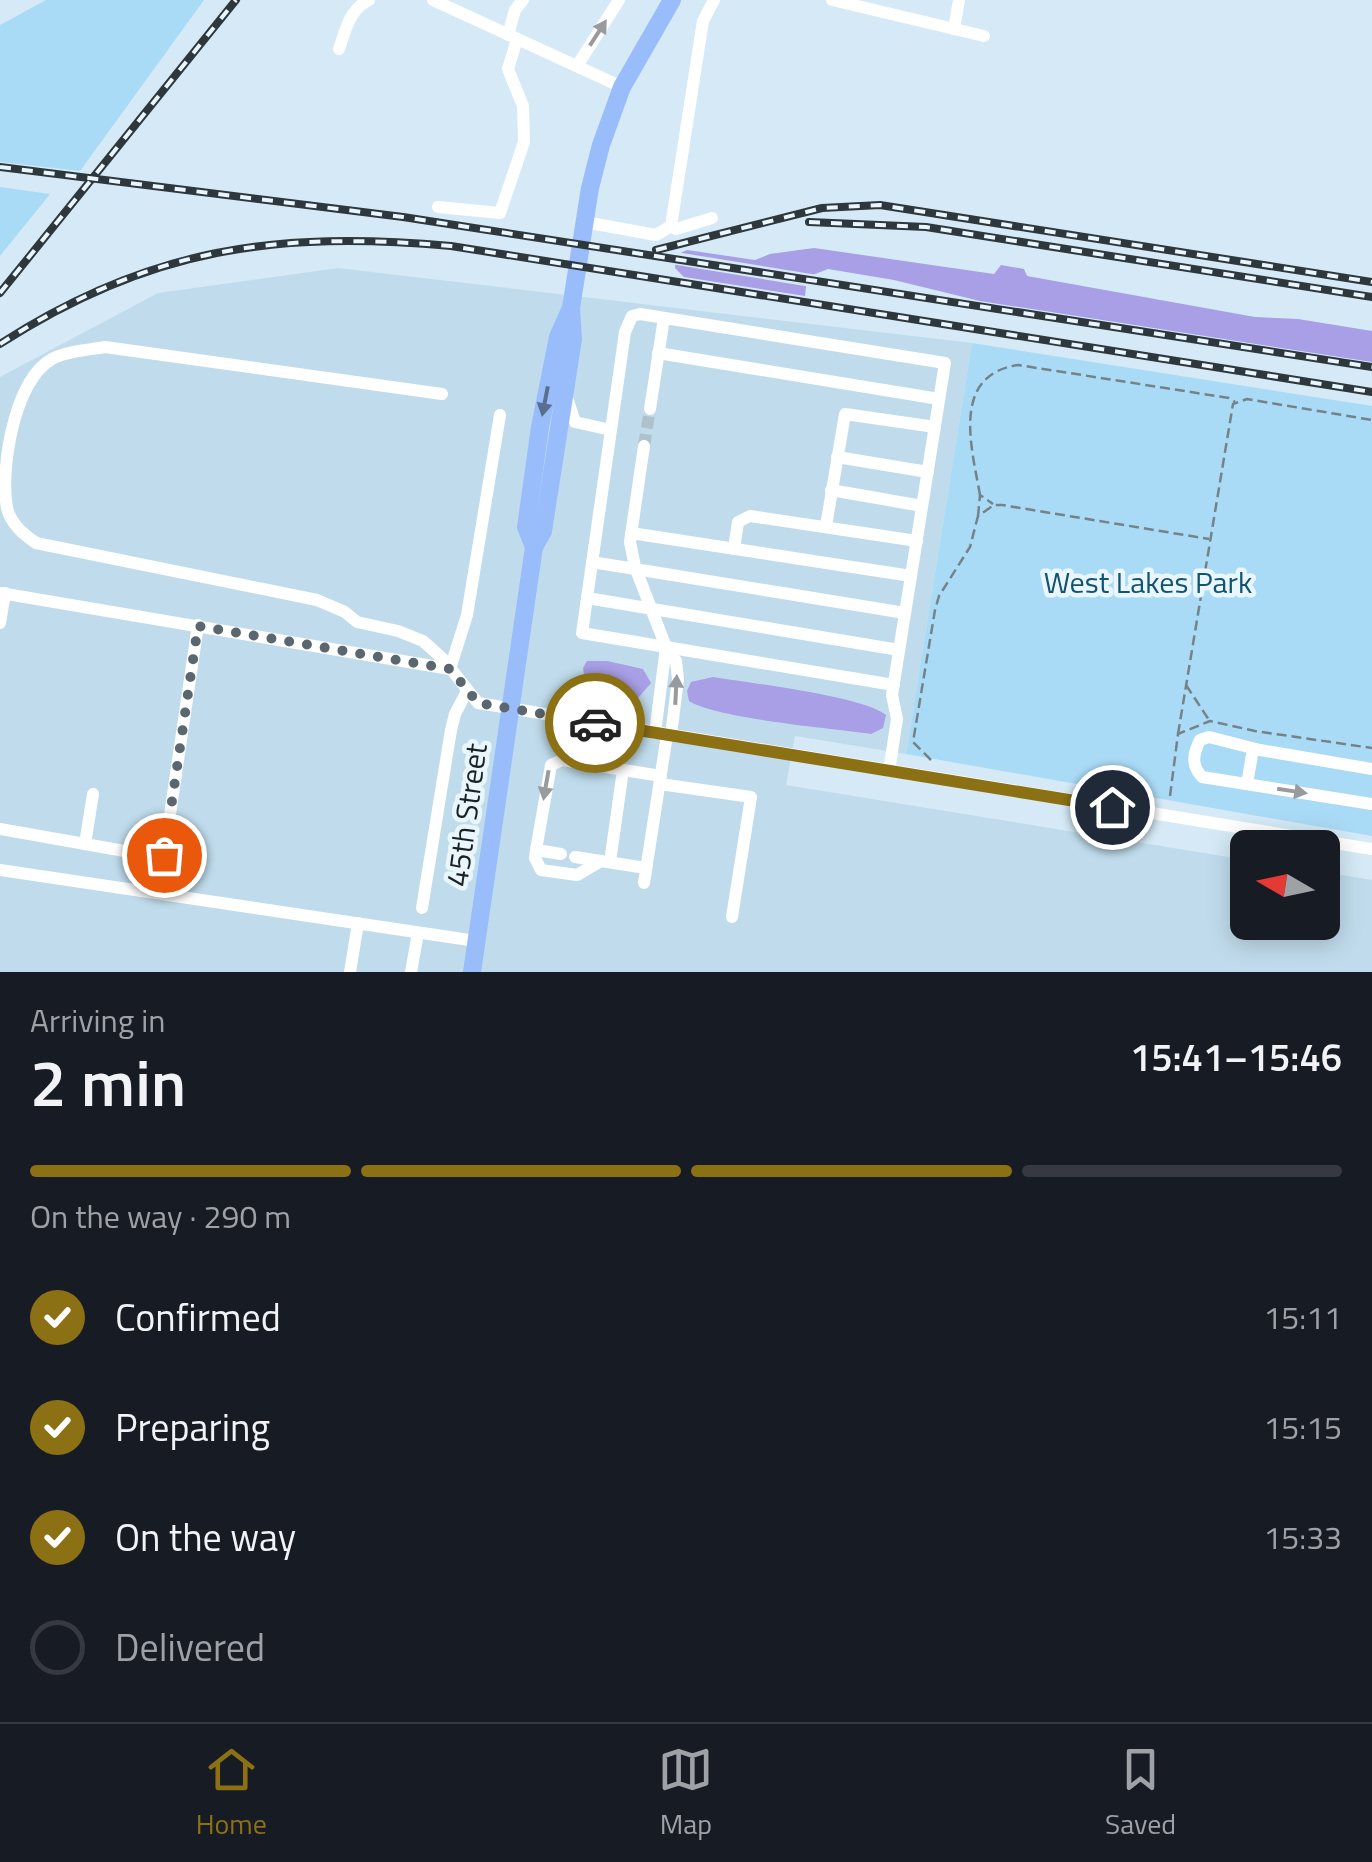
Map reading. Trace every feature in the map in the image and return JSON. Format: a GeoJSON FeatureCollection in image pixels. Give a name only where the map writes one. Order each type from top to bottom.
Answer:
{"type":"FeatureCollection","features":[{"type":"Feature","properties":{"kind":"main road","name":"45th Street"},"geometry":{"type":"LineString","coordinates":[[472,972],[534,547],[543,531],[573,339],[571,308],[585,222],[601,145],[622,86],[672,0]]}},
{"type":"Feature","properties":{"kind":"main road","name":"45th Street"},"geometry":{"type":"LineString","coordinates":[[534,547],[526,527],[540,427],[558,337],[571,308]]}},
{"type":"Feature","properties":{"kind":"street"},"geometry":{"type":"LineString","coordinates":[[339,49],[357,6],[369,0]]}},
{"type":"Feature","properties":{"kind":"street"},"geometry":{"type":"LineString","coordinates":[[435,0],[622,86]]}},
{"type":"Feature","properties":{"kind":"street"},"geometry":{"type":"LineString","coordinates":[[438,206],[500,213],[524,142],[523,106],[508,70],[515,10],[523,0]]}},
{"type":"Feature","properties":{"kind":"street"},"geometry":{"type":"LineString","coordinates":[[577,66],[619,0]]}},
{"type":"Feature","properties":{"kind":"street"},"geometry":{"type":"LineString","coordinates":[[585,222],[656,235],[670,226],[703,21],[714,0]]}},
{"type":"Feature","properties":{"kind":"street"},"geometry":{"type":"LineString","coordinates":[[832,0],[984,36]]}},
{"type":"Feature","properties":{"kind":"street"},"geometry":{"type":"LineString","coordinates":[[954,29],[959,0]]}},
{"type":"Feature","properties":{"kind":"street"},"geometry":{"type":"LineString","coordinates":[[670,226],[676,229],[712,218]]}},
{"type":"Feature","properties":{"kind":"street"},"geometry":{"type":"LineString","coordinates":[[890,771],[897,719],[894,684],[945,363],[640,314],[632,316],[610,430],[582,633],[894,684]]}},
{"type":"Feature","properties":{"kind":"street"},"geometry":{"type":"LineString","coordinates":[[650,410],[664,318]]}},
{"type":"Feature","properties":{"kind":"street"},"geometry":{"type":"LineString","coordinates":[[442,394],[105,346],[52,359],[26,383],[16,411],[4,478],[7,510],[20,532],[36,543],[318,600],[357,622],[423,640],[478,703],[1372,849]]}},
{"type":"Feature","properties":{"kind":"street"},"geometry":{"type":"LineString","coordinates":[[658,353],[939,399]]}},
{"type":"Feature","properties":{"kind":"street"},"geometry":{"type":"LineString","coordinates":[[565,388],[574,422],[610,430]]}},
{"type":"Feature","properties":{"kind":"street"},"geometry":{"type":"LineString","coordinates":[[826,526],[845,414],[935,427]]}},
{"type":"Feature","properties":{"kind":"street"},"geometry":{"type":"LineString","coordinates":[[450,669],[467,615],[500,415]]}},
{"type":"Feature","properties":{"kind":"street"},"geometry":{"type":"LineString","coordinates":[[644,446],[631,534],[635,567],[666,647],[660,780],[644,883]]}},
{"type":"Feature","properties":{"kind":"street"},"geometry":{"type":"LineString","coordinates":[[836,456],[928,472]]}},
{"type":"Feature","properties":{"kind":"street"},"geometry":{"type":"LineString","coordinates":[[831,490],[922,506]]}},
{"type":"Feature","properties":{"kind":"street"},"geometry":{"type":"LineString","coordinates":[[734,549],[740,518],[764,516],[917,542]]}},
{"type":"Feature","properties":{"kind":"street"},"geometry":{"type":"LineString","coordinates":[[631,534],[911,576]]}},
{"type":"Feature","properties":{"kind":"street"},"geometry":{"type":"LineString","coordinates":[[592,562],[905,613]]}},
{"type":"Feature","properties":{"kind":"street"},"geometry":{"type":"LineString","coordinates":[[0,623],[3,593],[450,669]]}},
{"type":"Feature","properties":{"kind":"street"},"geometry":{"type":"LineString","coordinates":[[587,598],[899,650]]}},
{"type":"Feature","properties":{"kind":"street"},"geometry":{"type":"LineString","coordinates":[[164,855],[198,626]]}},
{"type":"Feature","properties":{"kind":"street"},"geometry":{"type":"LineString","coordinates":[[422,908],[451,730],[467,692]]}},
{"type":"Feature","properties":{"kind":"street"},"geometry":{"type":"LineString","coordinates":[[1372,769],[1210,737],[1200,740],[1194,759],[1202,776],[1372,804]]}},
{"type":"Feature","properties":{"kind":"street"},"geometry":{"type":"LineString","coordinates":[[1247,784],[1253,748]]}},
{"type":"Feature","properties":{"kind":"street"},"geometry":{"type":"LineString","coordinates":[[606,862],[576,875],[541,870],[535,858],[552,765],[562,760],[751,797],[732,917]]}},
{"type":"Feature","properties":{"kind":"street"},"geometry":{"type":"LineString","coordinates":[[606,862],[623,770]]}},
{"type":"Feature","properties":{"kind":"street"},"geometry":{"type":"LineString","coordinates":[[85,844],[93,794]]}},
{"type":"Feature","properties":{"kind":"street"},"geometry":{"type":"LineString","coordinates":[[0,829],[130,852]]}},
{"type":"Feature","properties":{"kind":"street"},"geometry":{"type":"LineString","coordinates":[[536,850],[646,868]]}},
{"type":"Feature","properties":{"kind":"street"},"geometry":{"type":"LineString","coordinates":[[0,870],[476,941]]}},
{"type":"Feature","properties":{"kind":"street"},"geometry":{"type":"LineString","coordinates":[[350,972],[358,923]]}},
{"type":"Feature","properties":{"kind":"street"},"geometry":{"type":"LineString","coordinates":[[411,972],[418,932]]}},
{"type":"Feature","properties":{"kind":"path"},"geometry":{"type":"LineString","coordinates":[[930,760],[913,742],[935,610],[970,547],[978,516],[980,495],[969,421],[981,387],[991,374],[1018,365],[1235,402]]}},
{"type":"Feature","properties":{"kind":"path"},"geometry":{"type":"LineString","coordinates":[[1178,734],[1230,410],[1235,402],[1246,399],[1372,420]]}},
{"type":"Feature","properties":{"kind":"path"},"geometry":{"type":"LineString","coordinates":[[980,495],[994,505],[1209,539]]}},
{"type":"Feature","properties":{"kind":"path"},"geometry":{"type":"LineString","coordinates":[[978,516],[994,505]]}},
{"type":"Feature","properties":{"kind":"path"},"geometry":{"type":"LineString","coordinates":[[1186,685],[1210,722]]}},
{"type":"Feature","properties":{"kind":"shaded area"},"geometry":{"type":"Polygon","coordinates":[[[814,248],[994,274],[1001,265],[1024,269],[1027,276],[1255,317],[1298,319],[1372,331],[1372,362],[980,301],[828,269],[807,277],[805,296],[684,277],[675,268],[676,255],[687,250],[755,260],[814,248]]]}},
{"type":"Feature","properties":{"kind":"shaded area"},"geometry":{"type":"Polygon","coordinates":[[[338,268],[972,343],[906,754],[795,736],[786,785],[1230,857],[1230,940],[1340,940],[1340,875],[1372,880],[1372,972],[0,972],[0,377],[158,293],[338,268]]]}},
{"type":"Feature","properties":{"kind":"shaded area"},"geometry":{"type":"Polygon","coordinates":[[[587,661],[643,669],[651,683],[638,698],[611,694],[585,681],[583,668],[587,661]]]}},
{"type":"Feature","properties":{"kind":"shaded area"},"geometry":{"type":"Polygon","coordinates":[[[713,677],[854,702],[886,715],[883,728],[871,734],[776,722],[724,713],[689,701],[687,691],[691,682],[713,677]]]}},
{"type":"Feature","properties":{"kind":"green space"},"geometry":{"type":"Polygon","coordinates":[[[46,0],[204,0],[80,171],[0,162],[0,25],[46,0]]]}},
{"type":"Feature","properties":{"kind":"green space"},"geometry":{"type":"Polygon","coordinates":[[[0,187],[50,194],[0,256],[0,187]]]}},
{"type":"Feature","properties":{"kind":"green space","name":"West Lakes Park"},"geometry":{"type":"Polygon","coordinates":[[[972,343],[1372,406],[1372,836],[906,754],[972,343]]]}},
{"type":"Feature","properties":{"kind":"pier"},"geometry":{"type":"Polygon","coordinates":[[[671,253],[824,276],[812,280],[811,287],[671,264],[671,253]]]}},
{"type":"Feature","properties":{"kind":"tunnel"},"geometry":{"type":"LineString","coordinates":[[644,446],[650,409]]}},
{"type":"Feature","properties":{"kind":"railway"},"geometry":{"type":"LineString","coordinates":[[0,293],[236,0]]}},
{"type":"Feature","properties":{"kind":"railway"},"geometry":{"type":"LineString","coordinates":[[0,167],[403,217],[1372,367]]}},
{"type":"Feature","properties":{"kind":"railway"},"geometry":{"type":"LineString","coordinates":[[656,250],[822,208],[880,205],[1372,282]]}},
{"type":"Feature","properties":{"kind":"railway"},"geometry":{"type":"LineString","coordinates":[[809,222],[926,227],[1372,297]]}},
{"type":"Feature","properties":{"kind":"railway"},"geometry":{"type":"LineString","coordinates":[[0,344],[55,311],[163,266],[271,245],[388,242],[451,246],[1372,392]]}},
{"type":"Feature","properties":{"kind":"way so far"},"geometry":{"type":"LineString","coordinates":[[164,855],[198,626],[450,669],[478,703],[595,723]]}},
{"type":"Feature","properties":{"kind":"route"},"geometry":{"type":"LineString","coordinates":[[595,723],[1112,807]]}}]}
